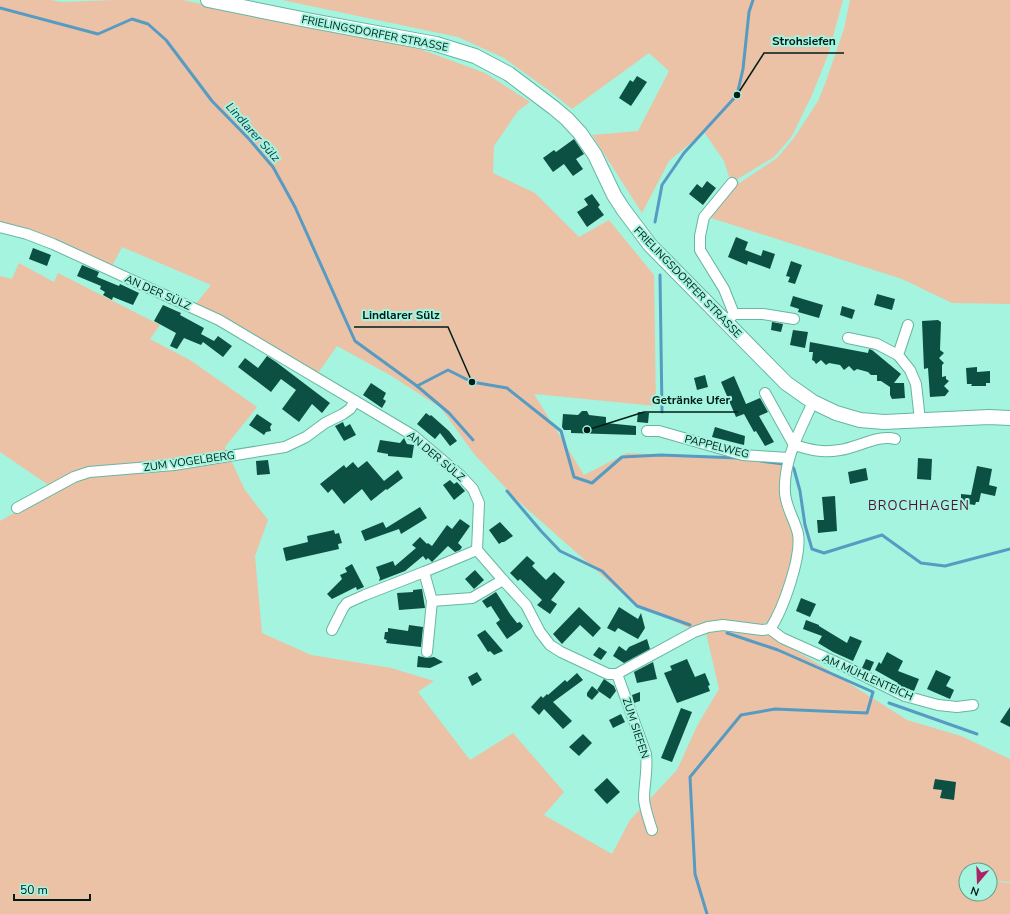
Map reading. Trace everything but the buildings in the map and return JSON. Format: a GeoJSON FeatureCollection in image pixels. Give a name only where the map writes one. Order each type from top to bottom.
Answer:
{"type":"FeatureCollection","features":[{"type":"Feature","properties":{"kind":"main road","name":"FRIELINGSDORFER STRASSE"},"geometry":{"type":"LineString","coordinates":[[208,0],[436,44],[474,56],[510,74],[554,108],[580,133],[595,155],[614,196],[650,245],[730,318],[786,383],[814,402],[836,413],[860,420],[884,422],[989,417],[1010,418]]}},
{"type":"Feature","properties":{"kind":"street"},"geometry":{"type":"LineString","coordinates":[[732,184],[704,217],[700,236],[700,250],[724,289],[730,318],[763,314],[794,319]]}},
{"type":"Feature","properties":{"kind":"street","name":"AN DER SÜLZ"},"geometry":{"type":"LineString","coordinates":[[0,227],[27,234],[53,244],[219,320],[414,436],[460,475],[473,489],[479,503],[477,550]]}},
{"type":"Feature","properties":{"kind":"street"},"geometry":{"type":"LineString","coordinates":[[898,355],[908,325]]}},
{"type":"Feature","properties":{"kind":"street"},"geometry":{"type":"LineString","coordinates":[[848,338],[877,344],[898,355],[910,370],[916,384],[920,420]]}},
{"type":"Feature","properties":{"kind":"street"},"geometry":{"type":"LineString","coordinates":[[764,393],[794,445],[816,452],[841,450],[885,438],[895,439]]}},
{"type":"Feature","properties":{"kind":"street","name":"ZUM VOGELBERG"},"geometry":{"type":"LineString","coordinates":[[17,508],[74,477],[89,472],[174,465],[295,443],[325,423],[344,414],[350,409],[355,401]]}},
{"type":"Feature","properties":{"kind":"street"},"geometry":{"type":"LineString","coordinates":[[332,630],[347,603],[477,550],[526,605],[540,632],[550,645],[561,652],[608,674],[617,674],[694,632],[708,627],[723,625],[762,630],[770,629],[777,618],[786,595],[798,551],[798,534],[785,494],[788,458],[814,402]]}},
{"type":"Feature","properties":{"kind":"street","name":"PAPPELWEG"},"geometry":{"type":"LineString","coordinates":[[647,432],[659,431],[743,455],[788,458]]}},
{"type":"Feature","properties":{"kind":"street"},"geometry":{"type":"LineString","coordinates":[[424,572],[432,601],[427,652]]}},
{"type":"Feature","properties":{"kind":"street"},"geometry":{"type":"LineString","coordinates":[[432,601],[472,598],[503,580]]}},
{"type":"Feature","properties":{"kind":"street","name":"AM MÜHLENTEICH"},"geometry":{"type":"LineString","coordinates":[[770,629],[782,638],[840,664],[905,696],[938,705],[957,707],[973,705]]}},
{"type":"Feature","properties":{"kind":"street","name":"ZUM SIEFEN"},"geometry":{"type":"LineString","coordinates":[[617,674],[646,754],[647,764],[644,799],[652,830]]}},
{"type":"Feature","properties":{"kind":"shaded area"},"geometry":{"type":"Polygon","coordinates":[[[0,0],[51,0],[61,2],[182,0],[417,48],[485,73],[530,102],[518,111],[494,146],[493,173],[535,193],[579,237],[609,220],[654,275],[656,406],[534,394],[584,475],[627,453],[785,461],[796,551],[784,594],[772,617],[767,622],[758,626],[707,621],[691,629],[632,602],[516,499],[474,454],[441,408],[390,375],[337,346],[318,373],[194,306],[211,285],[122,247],[111,268],[0,224],[0,0]]]}},
{"type":"Feature","properties":{"kind":"shaded area"},"geometry":{"type":"Polygon","coordinates":[[[282,0],[843,0],[828,55],[812,95],[792,136],[774,157],[731,183],[724,161],[704,132],[669,161],[642,213],[592,135],[638,131],[669,71],[649,53],[572,109],[504,58],[458,37],[282,0]]]}},
{"type":"Feature","properties":{"kind":"shaded area"},"geometry":{"type":"Polygon","coordinates":[[[850,0],[1010,0],[1010,304],[952,303],[902,279],[708,217],[734,185],[777,158],[794,138],[818,101],[825,84],[844,29],[850,0]]]}},
{"type":"Feature","properties":{"kind":"shaded area"},"geometry":{"type":"Polygon","coordinates":[[[19,263],[54,282],[58,273],[160,325],[150,339],[190,360],[257,407],[225,447],[227,453],[173,463],[106,467],[50,486],[0,452],[0,276],[12,279],[19,263]]]}},
{"type":"Feature","properties":{"kind":"shaded area"},"geometry":{"type":"Polygon","coordinates":[[[229,456],[245,490],[268,520],[255,556],[262,633],[311,655],[391,668],[434,681],[418,692],[470,760],[513,733],[564,792],[544,815],[612,854],[630,820],[677,770],[697,726],[719,689],[706,633],[721,630],[771,636],[907,720],[961,736],[1010,759],[1010,882],[998,881],[998,862],[958,862],[958,902],[998,902],[998,882],[1010,883],[1010,914],[0,914],[0,521],[75,478],[229,456]]]}},
{"type":"Feature","properties":{"kind":"waterway"},"geometry":{"type":"LineString","coordinates":[[655,222],[662,185],[684,153],[737,95],[743,69],[749,12],[753,0]]}},
{"type":"Feature","properties":{"kind":"waterway","name":"Lindlarer Sülz"},"geometry":{"type":"LineString","coordinates":[[0,8],[98,34],[132,19],[148,24],[166,40],[212,101],[249,139],[273,167],[295,207],[355,341],[417,386],[448,370],[472,382],[507,388],[561,431],[574,477],[592,483],[622,457],[661,455],[738,458]]}},
{"type":"Feature","properties":{"kind":"waterway"},"geometry":{"type":"LineString","coordinates":[[660,275],[662,412]]}},
{"type":"Feature","properties":{"kind":"waterway"},"geometry":{"type":"LineString","coordinates":[[417,386],[449,413],[473,440]]}},
{"type":"Feature","properties":{"kind":"waterway","name":"Lindlarer Sülz"},"geometry":{"type":"LineString","coordinates":[[761,461],[791,465],[794,469],[800,491],[805,525],[812,549],[824,553],[882,535],[921,563],[945,566],[1010,549]]}},
{"type":"Feature","properties":{"kind":"waterway"},"geometry":{"type":"LineString","coordinates":[[507,491],[560,551],[602,571],[637,606],[690,625]]}},
{"type":"Feature","properties":{"kind":"waterway"},"geometry":{"type":"LineString","coordinates":[[707,914],[695,874],[690,777],[741,715],[775,709],[867,713],[873,692],[778,650],[727,633]]}},
{"type":"Feature","properties":{"kind":"waterway"},"geometry":{"type":"LineString","coordinates":[[889,703],[977,734]]}},
{"type":"Feature","properties":{"kind":"place","name":"Strohsiefen"},"geometry":{"type":"Point","coordinates":[737,95]}},
{"type":"Feature","properties":{"kind":"place","name":"Lindlarer Sülz"},"geometry":{"type":"Point","coordinates":[472,382]}},
{"type":"Feature","properties":{"kind":"place","name":"Getränke Ufer"},"geometry":{"type":"Point","coordinates":[587,430]}},
{"type":"Feature","properties":{"kind":"district","name":"BROCHHAGEN"},"geometry":{"type":"Point","coordinates":[919,505]}}]}
